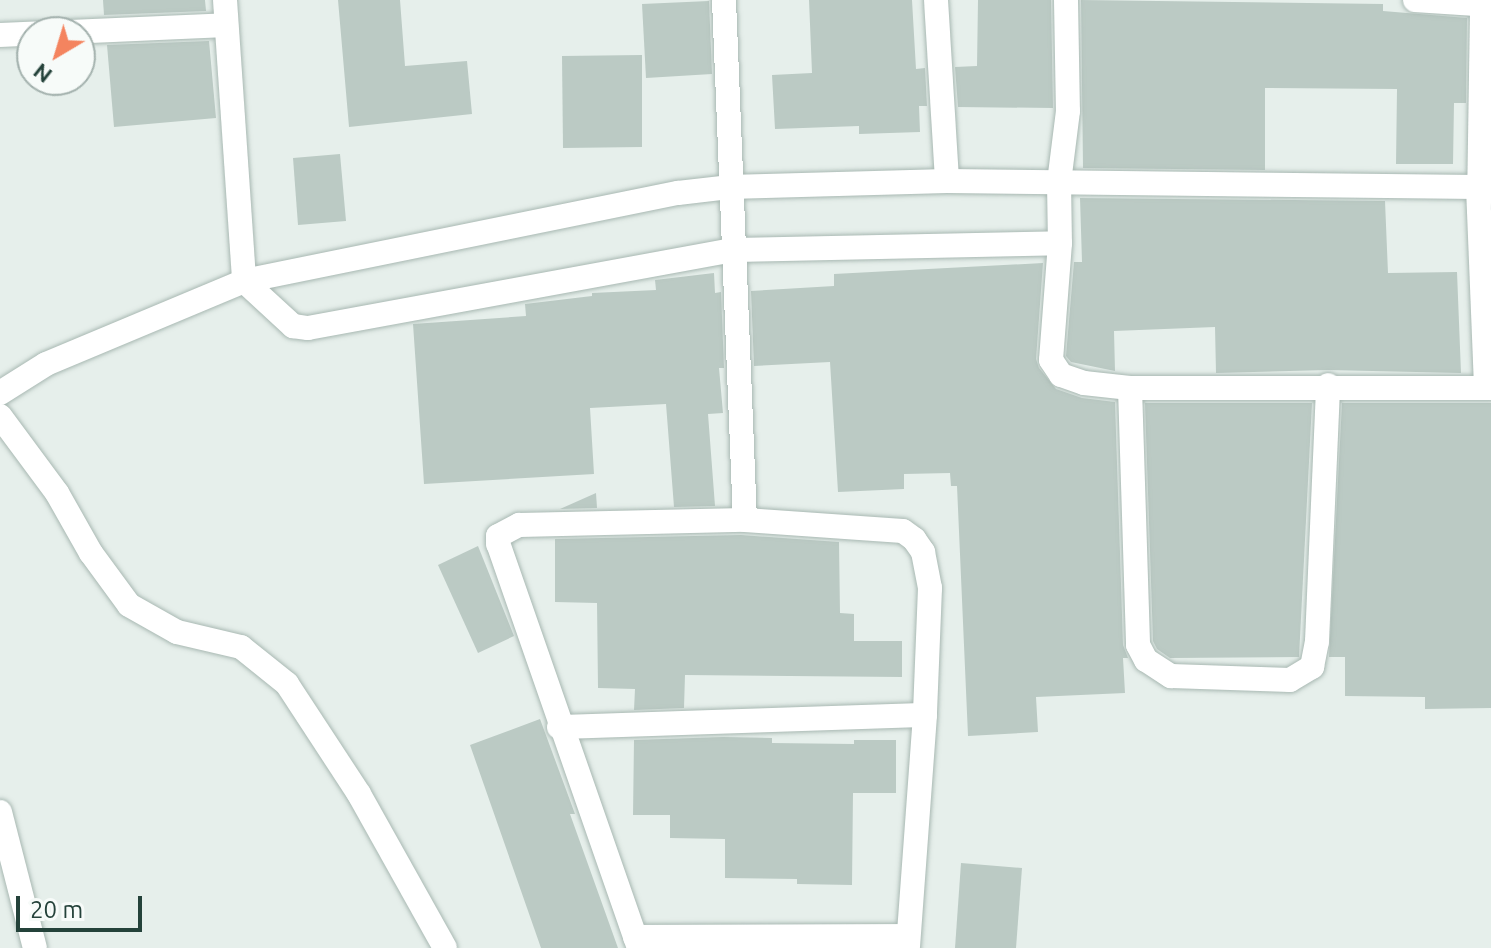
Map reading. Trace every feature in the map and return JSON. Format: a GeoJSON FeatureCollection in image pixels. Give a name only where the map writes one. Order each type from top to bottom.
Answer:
{"type":"FeatureCollection","features":[{"type":"Feature","properties":{"kind":"street"},"geometry":{"type":"LineString","coordinates":[[225,0],[244,281],[293,326],[308,328],[735,250],[1060,243]]}},
{"type":"Feature","properties":{"kind":"street"},"geometry":{"type":"LineString","coordinates":[[724,0],[729,187],[735,250],[745,520]]}},
{"type":"Feature","properties":{"kind":"street"},"geometry":{"type":"LineString","coordinates":[[936,0],[947,181]]}},
{"type":"Feature","properties":{"kind":"street"},"geometry":{"type":"LineString","coordinates":[[0,393],[46,364],[244,281],[663,196],[729,187],[947,181],[1059,182],[1478,187],[1489,388],[1328,385],[1130,388],[1084,383],[1061,375],[1051,360],[1060,243],[1059,182],[1068,111],[1066,0]]}},
{"type":"Feature","properties":{"kind":"street"},"geometry":{"type":"LineString","coordinates":[[1415,0],[1487,5],[1479,224]]}},
{"type":"Feature","properties":{"kind":"street"},"geometry":{"type":"LineString","coordinates":[[0,35],[226,25]]}},
{"type":"Feature","properties":{"kind":"street"},"geometry":{"type":"LineString","coordinates":[[1130,388],[1138,645],[1146,660],[1171,676],[1290,680],[1312,667],[1317,641],[1328,385]]}},
{"type":"Feature","properties":{"kind":"street"},"geometry":{"type":"LineString","coordinates":[[0,416],[57,493],[91,553],[129,605],[177,632],[241,647],[287,684],[359,794],[445,948]]}},
{"type":"Feature","properties":{"kind":"street"},"geometry":{"type":"LineString","coordinates":[[745,520],[903,531],[914,539],[923,552],[930,588],[925,715],[907,942],[637,943],[559,727],[498,544],[498,536],[519,525],[745,520]]}},
{"type":"Feature","properties":{"kind":"street"},"geometry":{"type":"LineString","coordinates":[[559,727],[925,715]]}},
{"type":"Feature","properties":{"kind":"street"},"geometry":{"type":"LineString","coordinates":[[0,812],[35,948]]}},
{"type":"Feature","properties":{"kind":"building"},"geometry":{"type":"Polygon","coordinates":[[[103,0],[205,0],[206,11],[104,15],[103,0]]]}},
{"type":"Feature","properties":{"kind":"building"},"geometry":{"type":"Polygon","coordinates":[[[338,0],[400,0],[405,66],[467,61],[472,114],[349,127],[338,0]]]}},
{"type":"Feature","properties":{"kind":"building"},"geometry":{"type":"Polygon","coordinates":[[[809,0],[912,0],[916,69],[925,68],[927,106],[919,106],[920,132],[859,134],[859,126],[775,129],[772,75],[812,73],[809,0]]]}},
{"type":"Feature","properties":{"kind":"building"},"geometry":{"type":"Polygon","coordinates":[[[978,0],[1051,0],[1053,108],[958,107],[955,67],[977,66],[978,0]]]}},
{"type":"Feature","properties":{"kind":"building"},"geometry":{"type":"Polygon","coordinates":[[[1081,0],[1383,4],[1383,11],[1467,18],[1466,103],[1454,103],[1453,164],[1396,164],[1397,89],[1265,88],[1265,170],[1083,168],[1081,0]]]}},
{"type":"Feature","properties":{"kind":"building"},"geometry":{"type":"Polygon","coordinates":[[[709,1],[712,74],[646,78],[642,4],[709,1]]]}},
{"type":"Feature","properties":{"kind":"building"},"geometry":{"type":"Polygon","coordinates":[[[209,41],[216,118],[114,127],[107,45],[209,41]]]}},
{"type":"Feature","properties":{"kind":"building"},"geometry":{"type":"Polygon","coordinates":[[[642,55],[642,147],[563,148],[562,56],[642,55]]]}},
{"type":"Feature","properties":{"kind":"building"},"geometry":{"type":"Polygon","coordinates":[[[340,154],[346,221],[298,225],[293,158],[340,154]]]}},
{"type":"Feature","properties":{"kind":"building"},"geometry":{"type":"Polygon","coordinates":[[[1080,198],[1385,201],[1388,273],[1457,272],[1461,373],[1328,370],[1216,373],[1215,327],[1114,331],[1115,371],[1071,362],[1066,356],[1074,262],[1082,262],[1080,198]]]}},
{"type":"Feature","properties":{"kind":"building"},"geometry":{"type":"Polygon","coordinates":[[[1043,263],[1036,359],[1039,368],[1056,389],[1082,398],[1115,402],[1123,645],[1128,658],[1123,658],[1125,693],[1036,697],[1038,732],[968,736],[957,486],[951,486],[950,473],[904,474],[904,489],[838,492],[830,362],[754,366],[751,291],[834,286],[834,274],[1043,263]]]}},
{"type":"Feature","properties":{"kind":"building"},"geometry":{"type":"Polygon","coordinates":[[[714,273],[715,293],[721,292],[724,368],[719,368],[723,413],[708,414],[715,506],[674,507],[666,404],[590,408],[594,474],[424,484],[413,324],[526,316],[525,304],[592,296],[592,293],[656,290],[655,280],[714,273]]]}},
{"type":"Feature","properties":{"kind":"building"},"geometry":{"type":"Polygon","coordinates":[[[1145,403],[1312,403],[1299,657],[1170,658],[1157,649],[1153,641],[1145,403]]]}},
{"type":"Feature","properties":{"kind":"building"},"geometry":{"type":"Polygon","coordinates":[[[1342,403],[1491,403],[1491,708],[1425,709],[1425,697],[1345,696],[1345,657],[1329,657],[1342,403]]]}},
{"type":"Feature","properties":{"kind":"building"},"geometry":{"type":"Polygon","coordinates":[[[596,493],[597,508],[560,509],[596,493]]]}},
{"type":"Feature","properties":{"kind":"building"},"geometry":{"type":"Polygon","coordinates":[[[741,535],[839,542],[840,613],[854,614],[854,641],[902,641],[902,677],[685,675],[684,708],[634,710],[635,689],[598,688],[597,603],[555,602],[555,539],[741,535]]]}},
{"type":"Feature","properties":{"kind":"building"},"geometry":{"type":"Polygon","coordinates":[[[478,546],[514,636],[478,653],[438,565],[478,546]]]}},
{"type":"Feature","properties":{"kind":"building"},"geometry":{"type":"Polygon","coordinates":[[[540,719],[575,814],[570,814],[618,948],[541,948],[470,745],[540,719]]]}},
{"type":"Feature","properties":{"kind":"building"},"geometry":{"type":"Polygon","coordinates":[[[772,738],[772,743],[854,744],[854,740],[896,740],[896,793],[853,793],[852,885],[797,884],[797,879],[725,878],[725,839],[670,838],[670,815],[633,815],[634,740],[772,738]]]}},
{"type":"Feature","properties":{"kind":"building"},"geometry":{"type":"Polygon","coordinates":[[[961,863],[1022,868],[1016,948],[955,948],[961,863]]]}}]}
